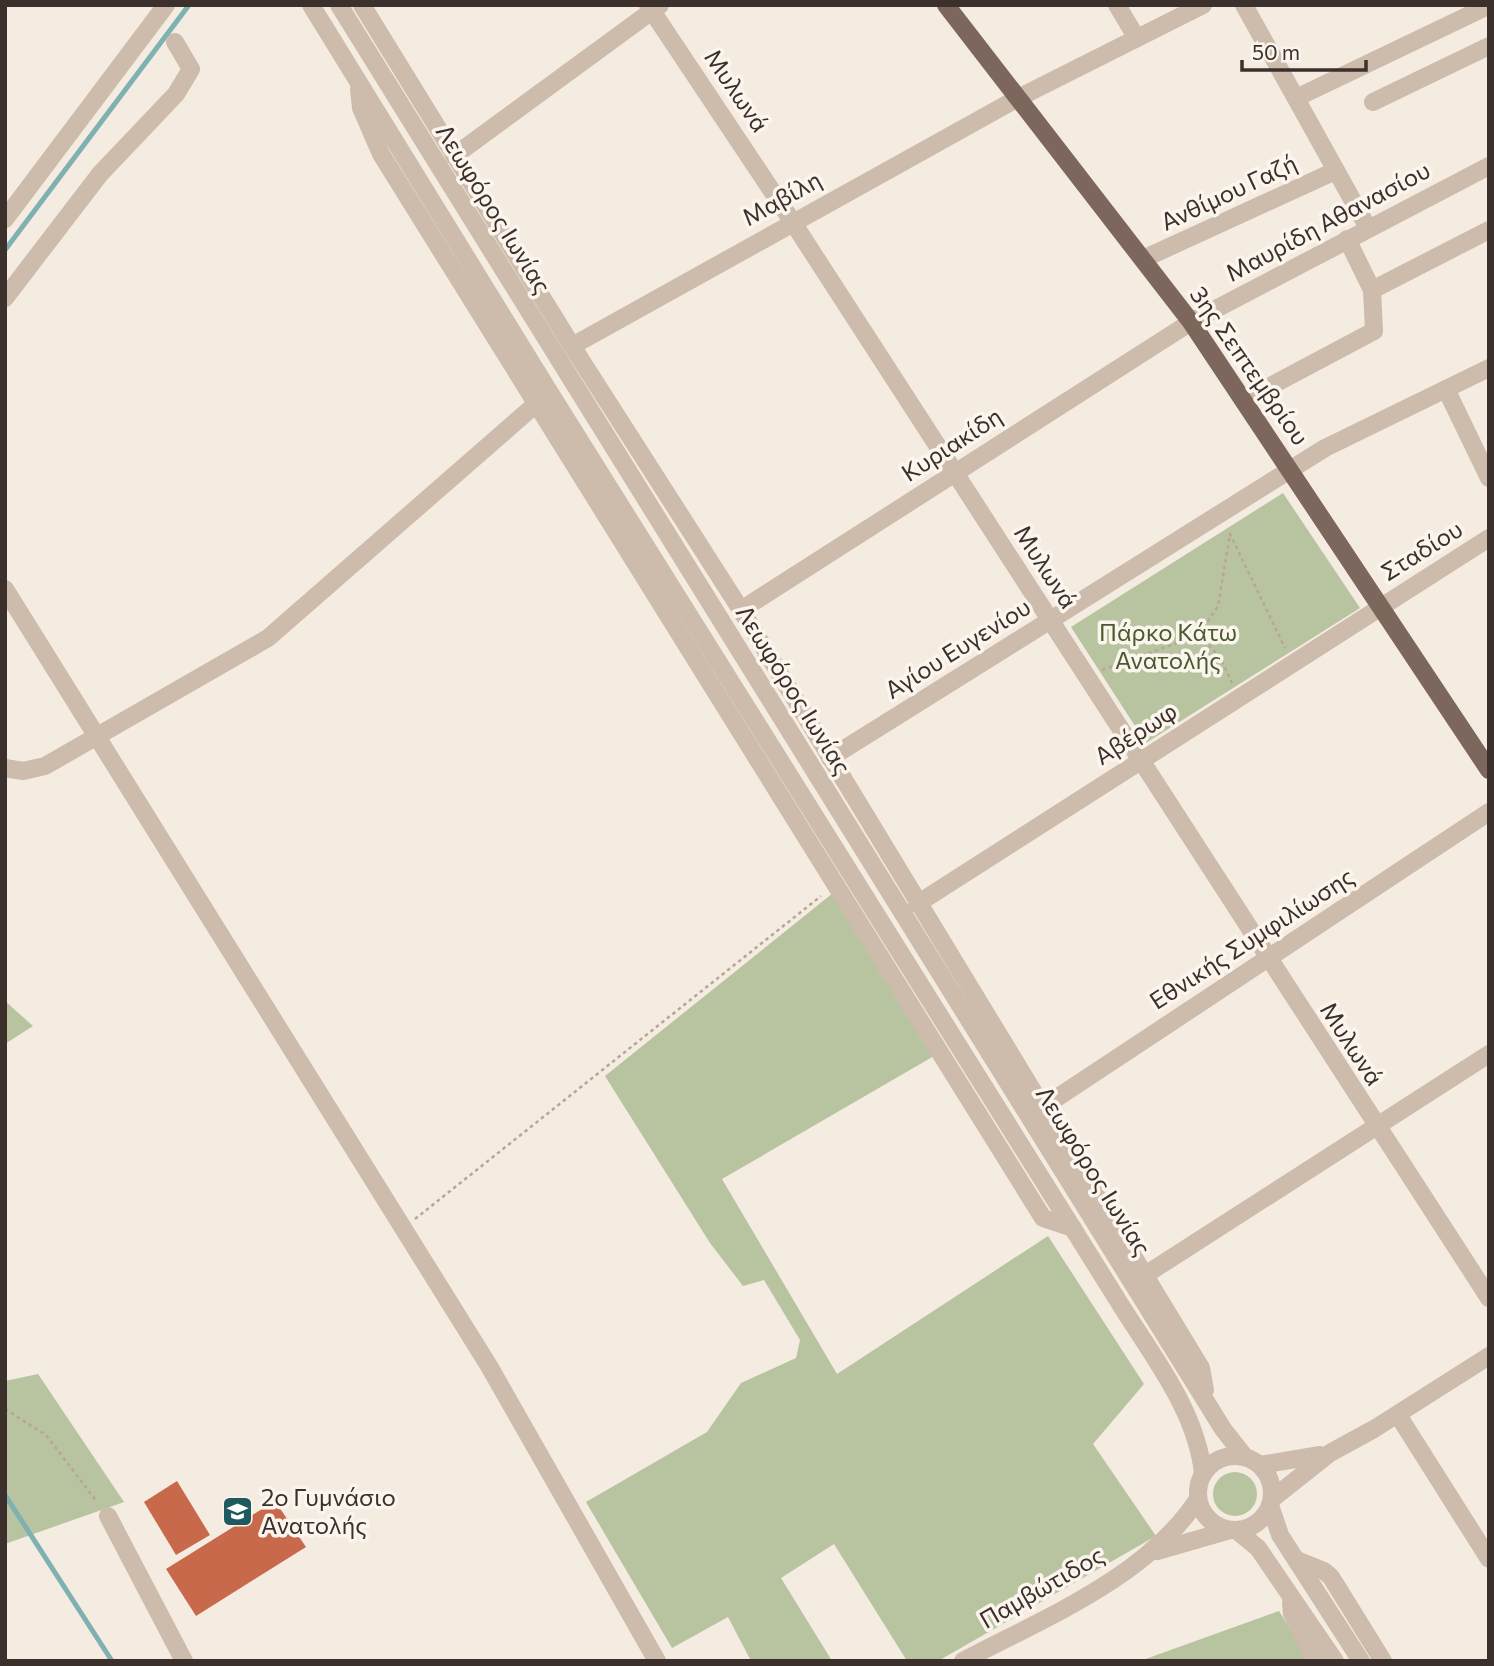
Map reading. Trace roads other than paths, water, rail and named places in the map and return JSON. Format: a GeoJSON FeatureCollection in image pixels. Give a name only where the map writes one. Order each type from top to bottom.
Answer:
{"type":"FeatureCollection","features":[{"type":"Feature","properties":{"kind":"main road","name":"3ης Σεπτεμβρίου"},"geometry":{"type":"LineString","coordinates":[[946,5],[1191,322],[1489,771]]}},
{"type":"Feature","properties":{"kind":"street"},"geometry":{"type":"LineString","coordinates":[[5,219],[166,5]]}},
{"type":"Feature","properties":{"kind":"street","name":"Λεωφόρος Ιωνίας"},"geometry":{"type":"LineString","coordinates":[[311,5],[1188,1417],[1201,1454],[1203,1474]]}},
{"type":"Feature","properties":{"kind":"street","name":"Λεωφόρος Ιωνίας"},"geometry":{"type":"LineString","coordinates":[[339,5],[1206,1401],[1252,1461]]}},
{"type":"Feature","properties":{"kind":"street","name":"Λεωφόρος Ιωνίας"},"geometry":{"type":"LineString","coordinates":[[362,5],[572,346],[741,610],[1201,1368],[1206,1401]]}},
{"type":"Feature","properties":{"kind":"street"},"geometry":{"type":"LineString","coordinates":[[1117,5],[1136,37]]}},
{"type":"Feature","properties":{"kind":"street","name":"Μαβίλη"},"geometry":{"type":"LineString","coordinates":[[572,346],[792,221],[1018,98],[1203,5]]}},
{"type":"Feature","properties":{"kind":"street"},"geometry":{"type":"LineString","coordinates":[[1244,5],[1368,228]]}},
{"type":"Feature","properties":{"kind":"street"},"geometry":{"type":"LineString","coordinates":[[1296,98],[1488,6]]}},
{"type":"Feature","properties":{"kind":"street"},"geometry":{"type":"LineString","coordinates":[[454,156],[654,7]]}},
{"type":"Feature","properties":{"kind":"street","name":"Μυλωνά"},"geometry":{"type":"LineString","coordinates":[[654,7],[1489,1298]]}},
{"type":"Feature","properties":{"kind":"street"},"geometry":{"type":"LineString","coordinates":[[5,298],[100,174],[176,94],[191,69],[175,42]]}},
{"type":"Feature","properties":{"kind":"street"},"geometry":{"type":"LineString","coordinates":[[1373,102],[1489,46]]}},
{"type":"Feature","properties":{"kind":"street","name":"Λεωφόρος Ιωνίας"},"geometry":{"type":"LineString","coordinates":[[358,81],[361,108],[381,154],[463,282],[834,885],[1043,1218],[1073,1228]]}},
{"type":"Feature","properties":{"kind":"street","name":"Μαυρίδη Αθανασίου"},"geometry":{"type":"LineString","coordinates":[[1191,322],[1489,166]]}},
{"type":"Feature","properties":{"kind":"street","name":"Ανθίμου Γαζή"},"geometry":{"type":"LineString","coordinates":[[1143,259],[1335,171]]}},
{"type":"Feature","properties":{"kind":"street"},"geometry":{"type":"LineString","coordinates":[[1372,290],[1489,230]]}},
{"type":"Feature","properties":{"kind":"street"},"geometry":{"type":"LineString","coordinates":[[1244,400],[1374,331],[1372,290],[1347,239]]}},
{"type":"Feature","properties":{"kind":"street","name":"Κυριακίδη"},"geometry":{"type":"LineString","coordinates":[[741,610],[1191,322]]}},
{"type":"Feature","properties":{"kind":"street","name":"Αγίου Ευγενίου"},"geometry":{"type":"LineString","coordinates":[[830,758],[1325,448],[1489,368]]}},
{"type":"Feature","properties":{"kind":"street"},"geometry":{"type":"LineString","coordinates":[[1446,389],[1489,478]]}},
{"type":"Feature","properties":{"kind":"street"},"geometry":{"type":"LineString","coordinates":[[5,768],[23,771],[36,769],[99,737],[268,639],[536,404]]}},
{"type":"Feature","properties":{"kind":"street","name":"Σταδίου"},"geometry":{"type":"LineString","coordinates":[[1381,606],[1489,538]]}},
{"type":"Feature","properties":{"kind":"street"},"geometry":{"type":"LineString","coordinates":[[5,589],[546,1461],[657,1661]]}},
{"type":"Feature","properties":{"kind":"street","name":"Αβέρωφ"},"geometry":{"type":"LineString","coordinates":[[917,904],[1381,606]]}},
{"type":"Feature","properties":{"kind":"street","name":"Εθνικής Συμφιλίωσης"},"geometry":{"type":"LineString","coordinates":[[1043,1107],[1489,812]]}},
{"type":"Feature","properties":{"kind":"street"},"geometry":{"type":"LineString","coordinates":[[1144,1275],[1489,1054]]}},
{"type":"Feature","properties":{"kind":"street"},"geometry":{"type":"LineString","coordinates":[[1233,1530],[1257,1523],[1271,1502],[1330,1453],[1398,1415],[1489,1356]]}},
{"type":"Feature","properties":{"kind":"street"},"geometry":{"type":"LineString","coordinates":[[1398,1415],[1489,1559]]}},
{"type":"Feature","properties":{"kind":"street"},"geometry":{"type":"LineString","coordinates":[[1330,1453],[1302,1461],[1222,1458],[1203,1474],[1198,1499],[1209,1519],[1233,1530],[1258,1548],[1335,1661]]}},
{"type":"Feature","properties":{"kind":"street"},"geometry":{"type":"LineString","coordinates":[[1252,1461],[1270,1481],[1275,1526],[1361,1661]]}},
{"type":"Feature","properties":{"kind":"street","name":"Παμβώτιδος"},"geometry":{"type":"LineString","coordinates":[[963,1661],[1087,1595],[1144,1556],[1185,1519],[1198,1499]]}},
{"type":"Feature","properties":{"kind":"street"},"geometry":{"type":"LineString","coordinates":[[108,1516],[184,1661]]}},
{"type":"Feature","properties":{"kind":"street","name":"Παμβώτιδος"},"geometry":{"type":"LineString","coordinates":[[1144,1556],[1196,1538],[1233,1530]]}},
{"type":"Feature","properties":{"kind":"street"},"geometry":{"type":"LineString","coordinates":[[1297,1560],[1324,1571],[1331,1577],[1383,1661]]}},
{"type":"Feature","properties":{"kind":"street"},"geometry":{"type":"LineString","coordinates":[[1290,1592],[1292,1614],[1316,1661]]}},
{"type":"Feature","properties":{"kind":"waterway"},"geometry":{"type":"LineString","coordinates":[[5,250],[189,5]]}},
{"type":"Feature","properties":{"kind":"waterway"},"geometry":{"type":"LineString","coordinates":[[5,1495],[112,1661]]}},
{"type":"Feature","properties":{"kind":"place","name":"2ο Γυμνάσιο Ανατολής"},"geometry":{"type":"Point","coordinates":[238,1512]}},
{"type":"Feature","properties":{"kind":"park label","name":"Πάρκο Κάτω Ανατολής"},"geometry":{"type":"Point","coordinates":[1168,647]}}]}
